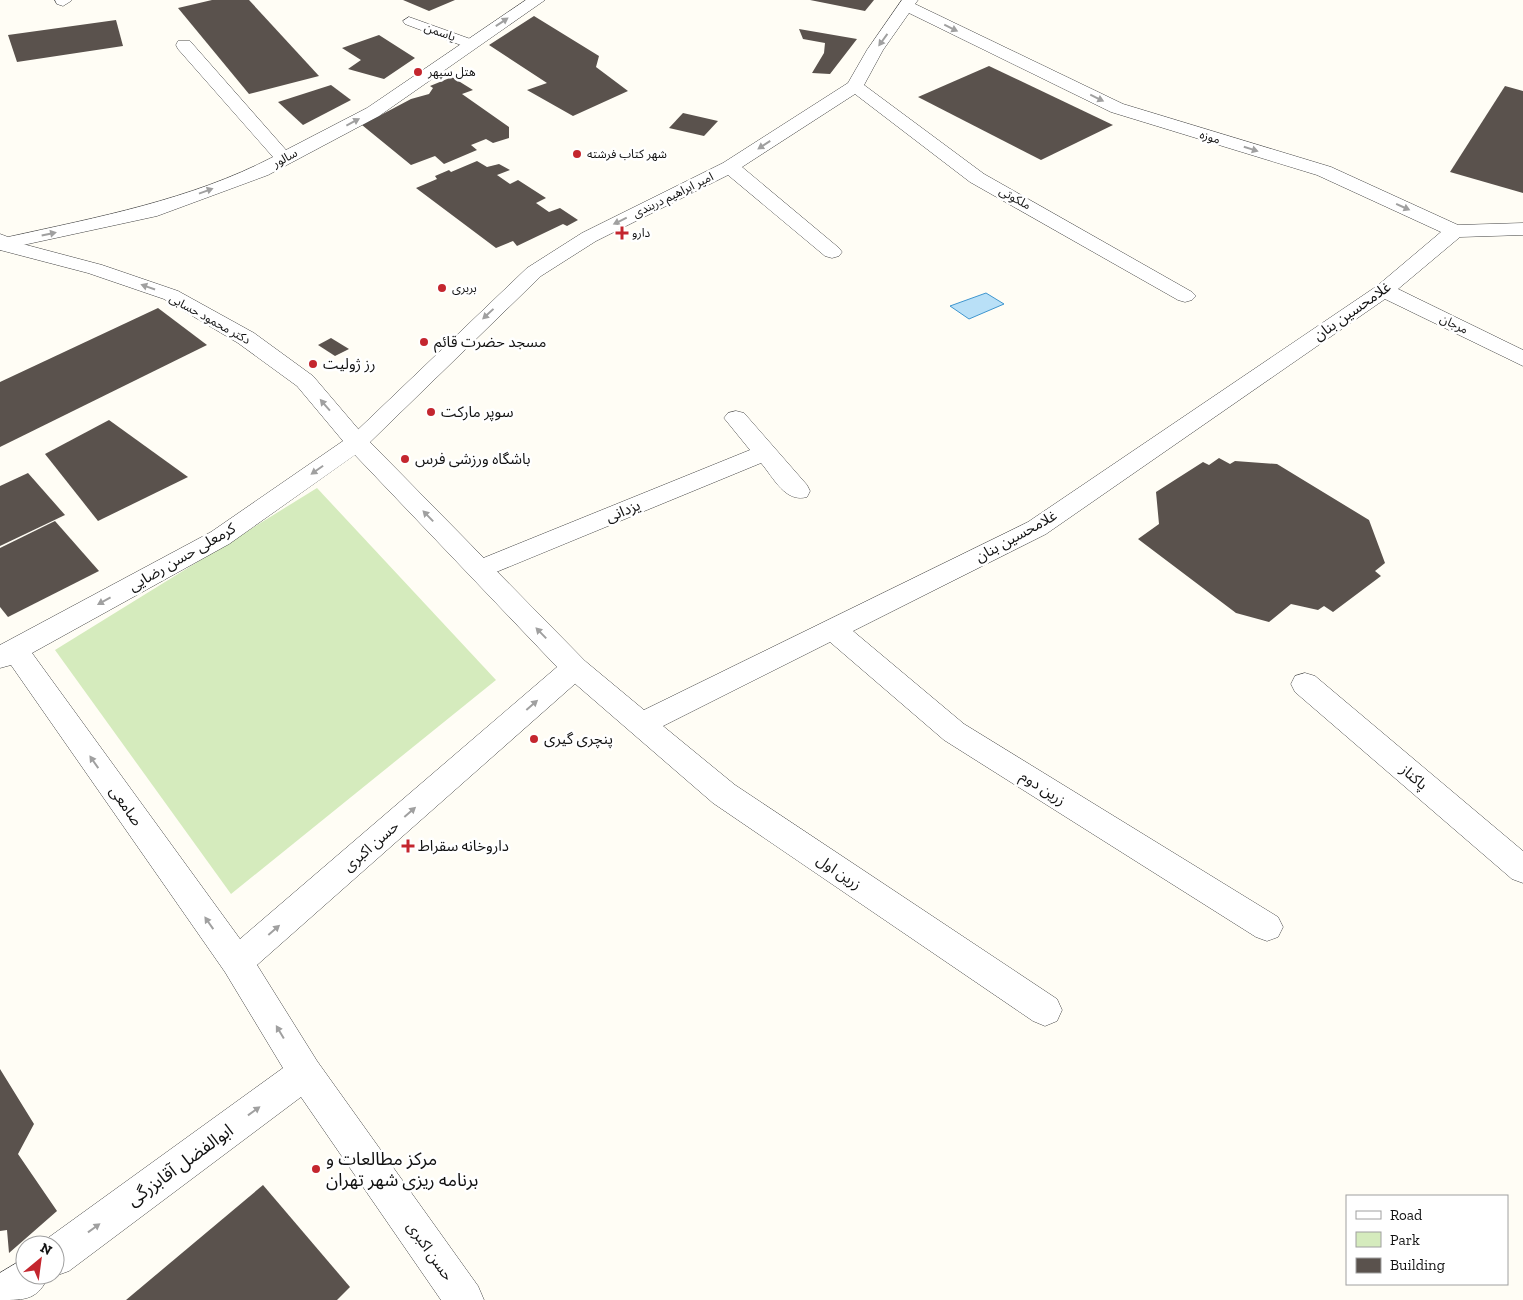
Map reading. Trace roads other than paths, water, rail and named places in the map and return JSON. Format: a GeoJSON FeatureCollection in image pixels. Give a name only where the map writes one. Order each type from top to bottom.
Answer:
{"type":"FeatureCollection","features":[{"type":"Feature","properties":{"kind":"street","name":"سالور"},"geometry":{"type":"LineString","coordinates":[[0,243],[150,212],[261,171],[373,112],[536,0]]}},
{"type":"Feature","properties":{"kind":"street","name":"امیر ابراهیم دربندی"},"geometry":{"type":"LineString","coordinates":[[357,442],[534,272],[589,236],[730,167],[856,86],[875,50],[908,3]]}},
{"type":"Feature","properties":{"kind":"street","name":"موزه"},"geometry":{"type":"LineString","coordinates":[[908,3],[1117,108],[1324,171],[1455,231],[1523,229]]}},
{"type":"Feature","properties":{"kind":"street"},"geometry":{"type":"LineString","coordinates":[[184,44],[284,159]]}},
{"type":"Feature","properties":{"kind":"street","name":"ملکوتی"},"geometry":{"type":"LineString","coordinates":[[856,86],[977,178],[1184,296]]}},
{"type":"Feature","properties":{"kind":"street"},"geometry":{"type":"LineString","coordinates":[[730,167],[832,252]]}},
{"type":"Feature","properties":{"kind":"street","name":"غلامحسین بنان"},"geometry":{"type":"LineString","coordinates":[[640,724],[1037,528],[1384,290],[1455,231]]}},
{"type":"Feature","properties":{"kind":"street","name":"دکتر محمود حسابی"},"geometry":{"type":"LineString","coordinates":[[0,243],[95,269],[179,300],[246,338],[305,381],[357,442]]}},
{"type":"Feature","properties":{"kind":"street","name":"مرجان"},"geometry":{"type":"LineString","coordinates":[[1384,290],[1523,359]]}},
{"type":"Feature","properties":{"kind":"street"},"geometry":{"type":"LineString","coordinates":[[736,418],[798,491]]}},
{"type":"Feature","properties":{"kind":"street"},"geometry":{"type":"LineString","coordinates":[[357,442],[575,668],[640,724]]}},
{"type":"Feature","properties":{"kind":"street","name":"کرمعلی حسن رضایی"},"geometry":{"type":"LineString","coordinates":[[7,654],[220,538],[357,442]]}},
{"type":"Feature","properties":{"kind":"street","name":"یزدانی"},"geometry":{"type":"LineString","coordinates":[[480,570],[765,453]]}},
{"type":"Feature","properties":{"kind":"street","name":"زرین دوم"},"geometry":{"type":"LineString","coordinates":[[833,629],[954,732],[1267,927]]}},
{"type":"Feature","properties":{"kind":"street","name":"صامعی"},"geometry":{"type":"LineString","coordinates":[[7,654],[237,962]]}},
{"type":"Feature","properties":{"kind":"street","name":"حسن اکبری"},"geometry":{"type":"LineString","coordinates":[[464,1300],[305,1073],[237,962],[575,668]]}},
{"type":"Feature","properties":{"kind":"street","name":"پاکناز"},"geometry":{"type":"LineString","coordinates":[[1306,684],[1523,870]]}},
{"type":"Feature","properties":{"kind":"street","name":"زرین اول"},"geometry":{"type":"LineString","coordinates":[[640,724],[724,794],[1045,1010]]}},
{"type":"Feature","properties":{"kind":"street","name":"ابوالفضل آقابزرگی"},"geometry":{"type":"LineString","coordinates":[[65,1250],[305,1073]]}},
{"type":"Feature","properties":{"kind":"street"},"geometry":{"type":"LineString","coordinates":[[0,1297],[16,1285]]}},
{"type":"Feature","properties":{"kind":"lane","name":"یاسمن"},"geometry":{"type":"LineString","coordinates":[[410,21],[471,44]]}},
{"type":"Feature","properties":{"kind":"water"},"geometry":{"type":"Polygon","coordinates":[[[986,293],[1004,304],[969,319],[950,306],[986,293]]]}},
{"type":"Feature","properties":{"kind":"place","name":"هتل سپهر"},"geometry":{"type":"Point","coordinates":[418,72]}},
{"type":"Feature","properties":{"kind":"place","name":"شهر کتاب فرشته"},"geometry":{"type":"Point","coordinates":[577,154]}},
{"type":"Feature","properties":{"kind":"place","name":"دارو"},"geometry":{"type":"Point","coordinates":[622,233]}},
{"type":"Feature","properties":{"kind":"place","name":"بربری"},"geometry":{"type":"Point","coordinates":[442,288]}},
{"type":"Feature","properties":{"kind":"place","name":"مسجد حضرت قائم"},"geometry":{"type":"Point","coordinates":[424,342]}},
{"type":"Feature","properties":{"kind":"place","name":"رز ژولیت"},"geometry":{"type":"Point","coordinates":[313,364]}},
{"type":"Feature","properties":{"kind":"place","name":"سوپر مارکت"},"geometry":{"type":"Point","coordinates":[431,412]}},
{"type":"Feature","properties":{"kind":"place","name":"باشگاه ورزشی فرس"},"geometry":{"type":"Point","coordinates":[405,459]}},
{"type":"Feature","properties":{"kind":"place","name":"پنچری گیری"},"geometry":{"type":"Point","coordinates":[534,739]}},
{"type":"Feature","properties":{"kind":"place","name":"داروخانه سقراط"},"geometry":{"type":"Point","coordinates":[408,846]}},
{"type":"Feature","properties":{"kind":"place","name":"مرکز مطالعات و برنامه ریزی شهر تهران"},"geometry":{"type":"Point","coordinates":[316,1169]}}]}
